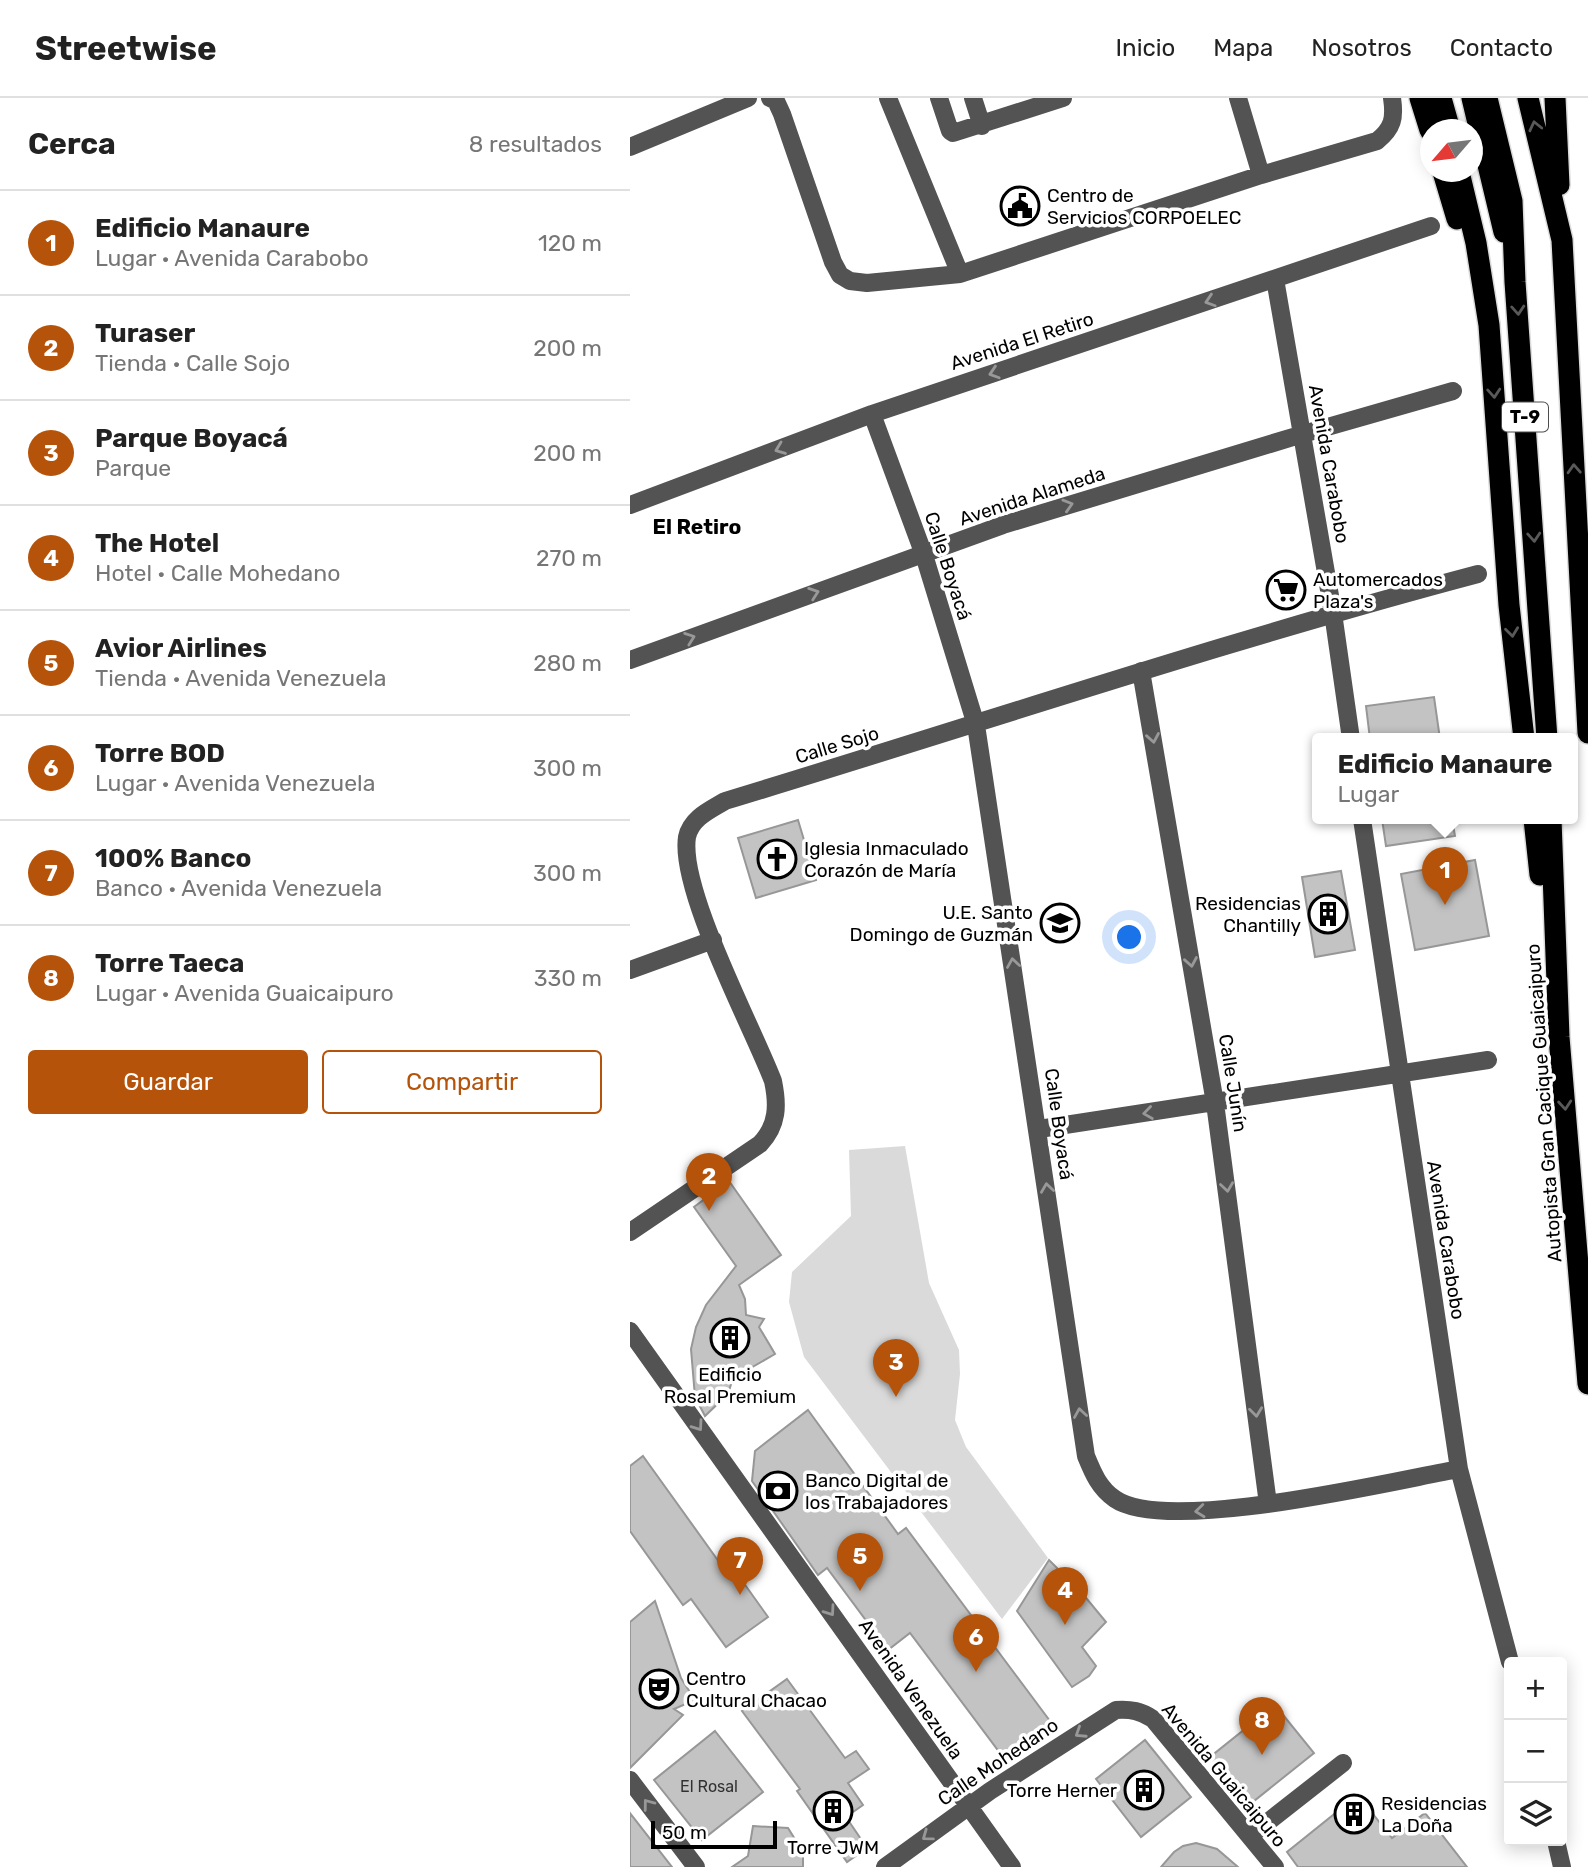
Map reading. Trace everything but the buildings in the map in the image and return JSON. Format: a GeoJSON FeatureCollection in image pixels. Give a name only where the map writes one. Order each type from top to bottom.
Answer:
{"type":"FeatureCollection","features":[{"type":"Feature","properties":{"kind":"highway"},"geometry":{"type":"LineString","coordinates":[[1420,98],[1427,119]]}},
{"type":"Feature","properties":{"kind":"highway"},"geometry":{"type":"LineString","coordinates":[[1441,98],[1447,119]]}},
{"type":"Feature","properties":{"kind":"highway"},"geometry":{"type":"LineString","coordinates":[[1472,98],[1516,282]]}},
{"type":"Feature","properties":{"kind":"highway","name":"T-9"},"geometry":{"type":"LineString","coordinates":[[1487,98],[1512,201],[1547,733]]}},
{"type":"Feature","properties":{"kind":"highway","name":"T-9"},"geometry":{"type":"LineString","coordinates":[[1528,98],[1562,240],[1588,733]]}},
{"type":"Feature","properties":{"kind":"highway"},"geometry":{"type":"LineString","coordinates":[[1555,98],[1562,240]]}},
{"type":"Feature","properties":{"kind":"highway"},"geometry":{"type":"LineString","coordinates":[[1446,182],[1489,325]]}},
{"type":"Feature","properties":{"kind":"highway"},"geometry":{"type":"LineString","coordinates":[[1461,182],[1476,243],[1489,325],[1509,605],[1523,733]]}},
{"type":"Feature","properties":{"kind":"highway"},"geometry":{"type":"LineString","coordinates":[[1535,824],[1559,1037]]}},
{"type":"Feature","properties":{"kind":"highway","name":"Autopista Gran Cacique Guaicaipuro"},"geometry":{"type":"LineString","coordinates":[[1551,824],[1559,1037],[1588,1384]]}},
{"type":"Feature","properties":{"kind":"street"},"geometry":{"type":"LineString","coordinates":[[630,147],[748,98]]}},
{"type":"Feature","properties":{"kind":"street"},"geometry":{"type":"LineString","coordinates":[[770,98],[776,101],[782,114],[833,262],[840,275],[850,281],[867,283],[960,274],[1262,175],[1377,141],[1387,133],[1395,120],[1392,98]]}},
{"type":"Feature","properties":{"kind":"street"},"geometry":{"type":"LineString","coordinates":[[888,98],[960,274]]}},
{"type":"Feature","properties":{"kind":"street"},"geometry":{"type":"LineString","coordinates":[[939,98],[953,133],[982,126],[1031,103],[1063,98]]}},
{"type":"Feature","properties":{"kind":"street"},"geometry":{"type":"LineString","coordinates":[[973,98],[982,126]]}},
{"type":"Feature","properties":{"kind":"street"},"geometry":{"type":"LineString","coordinates":[[1238,98],[1262,175]]}},
{"type":"Feature","properties":{"kind":"street","name":"Avenida El Retiro"},"geometry":{"type":"LineString","coordinates":[[630,506],[872,414],[1431,226]]}},
{"type":"Feature","properties":{"kind":"street","name":"Avenida Carabobo"},"geometry":{"type":"LineString","coordinates":[[1275,279],[1333,612],[1350,733]]}},
{"type":"Feature","properties":{"kind":"street","name":"Avenida Alameda"},"geometry":{"type":"LineString","coordinates":[[630,660],[1003,525],[1453,391]]}},
{"type":"Feature","properties":{"kind":"street","name":"Calle Boyacá"},"geometry":{"type":"LineString","coordinates":[[872,414],[924,555],[976,725],[1086,1455],[1095,1479],[1116,1500],[1140,1510],[1189,1513],[1268,1504],[1459,1469]]}},
{"type":"Feature","properties":{"kind":"street","name":"Calle Sojo"},"geometry":{"type":"LineString","coordinates":[[630,1232],[740,1159],[760,1144],[773,1126],[776,1099],[773,1081],[713,940],[696,894],[687,858],[688,836],[693,823],[700,816],[725,801],[976,725],[1141,671],[1333,612],[1478,574]]}},
{"type":"Feature","properties":{"kind":"street","name":"Calle Junín"},"geometry":{"type":"LineString","coordinates":[[1141,671],[1216,1103],[1268,1504]]}},
{"type":"Feature","properties":{"kind":"street","name":"Avenida Carabobo"},"geometry":{"type":"LineString","coordinates":[[1363,824],[1459,1469],[1509,1657]]}},
{"type":"Feature","properties":{"kind":"street"},"geometry":{"type":"LineString","coordinates":[[630,970],[713,940]]}},
{"type":"Feature","properties":{"kind":"street"},"geometry":{"type":"LineString","coordinates":[[1039,1129],[1488,1060]]}},
{"type":"Feature","properties":{"kind":"street","name":"Avenida Venezuela"},"geometry":{"type":"LineString","coordinates":[[630,1331],[1012,1867]]}},
{"type":"Feature","properties":{"kind":"street","name":"Calle Mohedano"},"geometry":{"type":"LineString","coordinates":[[885,1867],[969,1806],[1116,1710],[1141,1711]]}},
{"type":"Feature","properties":{"kind":"street","name":"Avenida Guaicaipuro"},"geometry":{"type":"LineString","coordinates":[[1141,1711],[1153,1719],[1275,1867]]}},
{"type":"Feature","properties":{"kind":"street"},"geometry":{"type":"LineString","coordinates":[[1250,1836],[1343,1763]]}},
{"type":"Feature","properties":{"kind":"street"},"geometry":{"type":"LineString","coordinates":[[630,1780],[696,1867]]}},
{"type":"Feature","properties":{"kind":"street"},"geometry":{"type":"LineString","coordinates":[[1557,1846],[1562,1867]]}},
{"type":"Feature","properties":{"kind":"shaded area"},"geometry":{"type":"Polygon","coordinates":[[[905,1146],[929,1283],[959,1350],[960,1374],[955,1420],[966,1447],[1048,1558],[1002,1619],[804,1357],[789,1302],[792,1272],[851,1216],[849,1150],[905,1146]]]}},
{"type":"Feature","properties":{"kind":"place","name":"Centro de Servicios CORPOELEC"},"geometry":{"type":"Point","coordinates":[1020,206]}},
{"type":"Feature","properties":{"kind":"place","name":"Automercados Plaza's"},"geometry":{"type":"Point","coordinates":[1286,590]}},
{"type":"Feature","properties":{"kind":"place","name":"Iglesia Inmaculado Corazón de María"},"geometry":{"type":"Point","coordinates":[777,859]}},
{"type":"Feature","properties":{"kind":"place","name":"Edificio Manaure"},"geometry":{"type":"Point","coordinates":[1445,905]}},
{"type":"Feature","properties":{"kind":"place","name":"Residencias Chantilly"},"geometry":{"type":"Point","coordinates":[1328,914]}},
{"type":"Feature","properties":{"kind":"place","name":"U.E. Santo Domingo de Guzmán"},"geometry":{"type":"Point","coordinates":[1060,923]}},
{"type":"Feature","properties":{"kind":"place","name":"Turaser"},"geometry":{"type":"Point","coordinates":[709,1211]}},
{"type":"Feature","properties":{"kind":"place","name":"Edificio Rosal Premium"},"geometry":{"type":"Point","coordinates":[730,1338]}},
{"type":"Feature","properties":{"kind":"place","name":"Parque Boyacá"},"geometry":{"type":"Point","coordinates":[896,1397]}},
{"type":"Feature","properties":{"kind":"place","name":"Banco Digital de los Trabajadores"},"geometry":{"type":"Point","coordinates":[778,1491]}},
{"type":"Feature","properties":{"kind":"place","name":"Avior Airlines"},"geometry":{"type":"Point","coordinates":[860,1591]}},
{"type":"Feature","properties":{"kind":"place","name":"100% Banco"},"geometry":{"type":"Point","coordinates":[740,1595]}},
{"type":"Feature","properties":{"kind":"place","name":"The Hotel"},"geometry":{"type":"Point","coordinates":[1065,1625]}},
{"type":"Feature","properties":{"kind":"place","name":"Torre BOD"},"geometry":{"type":"Point","coordinates":[976,1672]}},
{"type":"Feature","properties":{"kind":"place","name":"Centro Cultural Chacao"},"geometry":{"type":"Point","coordinates":[659,1689]}},
{"type":"Feature","properties":{"kind":"place","name":"Torre Taeca"},"geometry":{"type":"Point","coordinates":[1262,1755]}},
{"type":"Feature","properties":{"kind":"place","name":"Torre Herner"},"geometry":{"type":"Point","coordinates":[1144,1790]}},
{"type":"Feature","properties":{"kind":"place","name":"Torre JWM"},"geometry":{"type":"Point","coordinates":[833,1811]}},
{"type":"Feature","properties":{"kind":"place","name":"Residencias La Doña"},"geometry":{"type":"Point","coordinates":[1354,1814]}},
{"type":"Feature","properties":{"kind":"district","name":"El Retiro"},"geometry":{"type":"Point","coordinates":[697,526]}}]}
